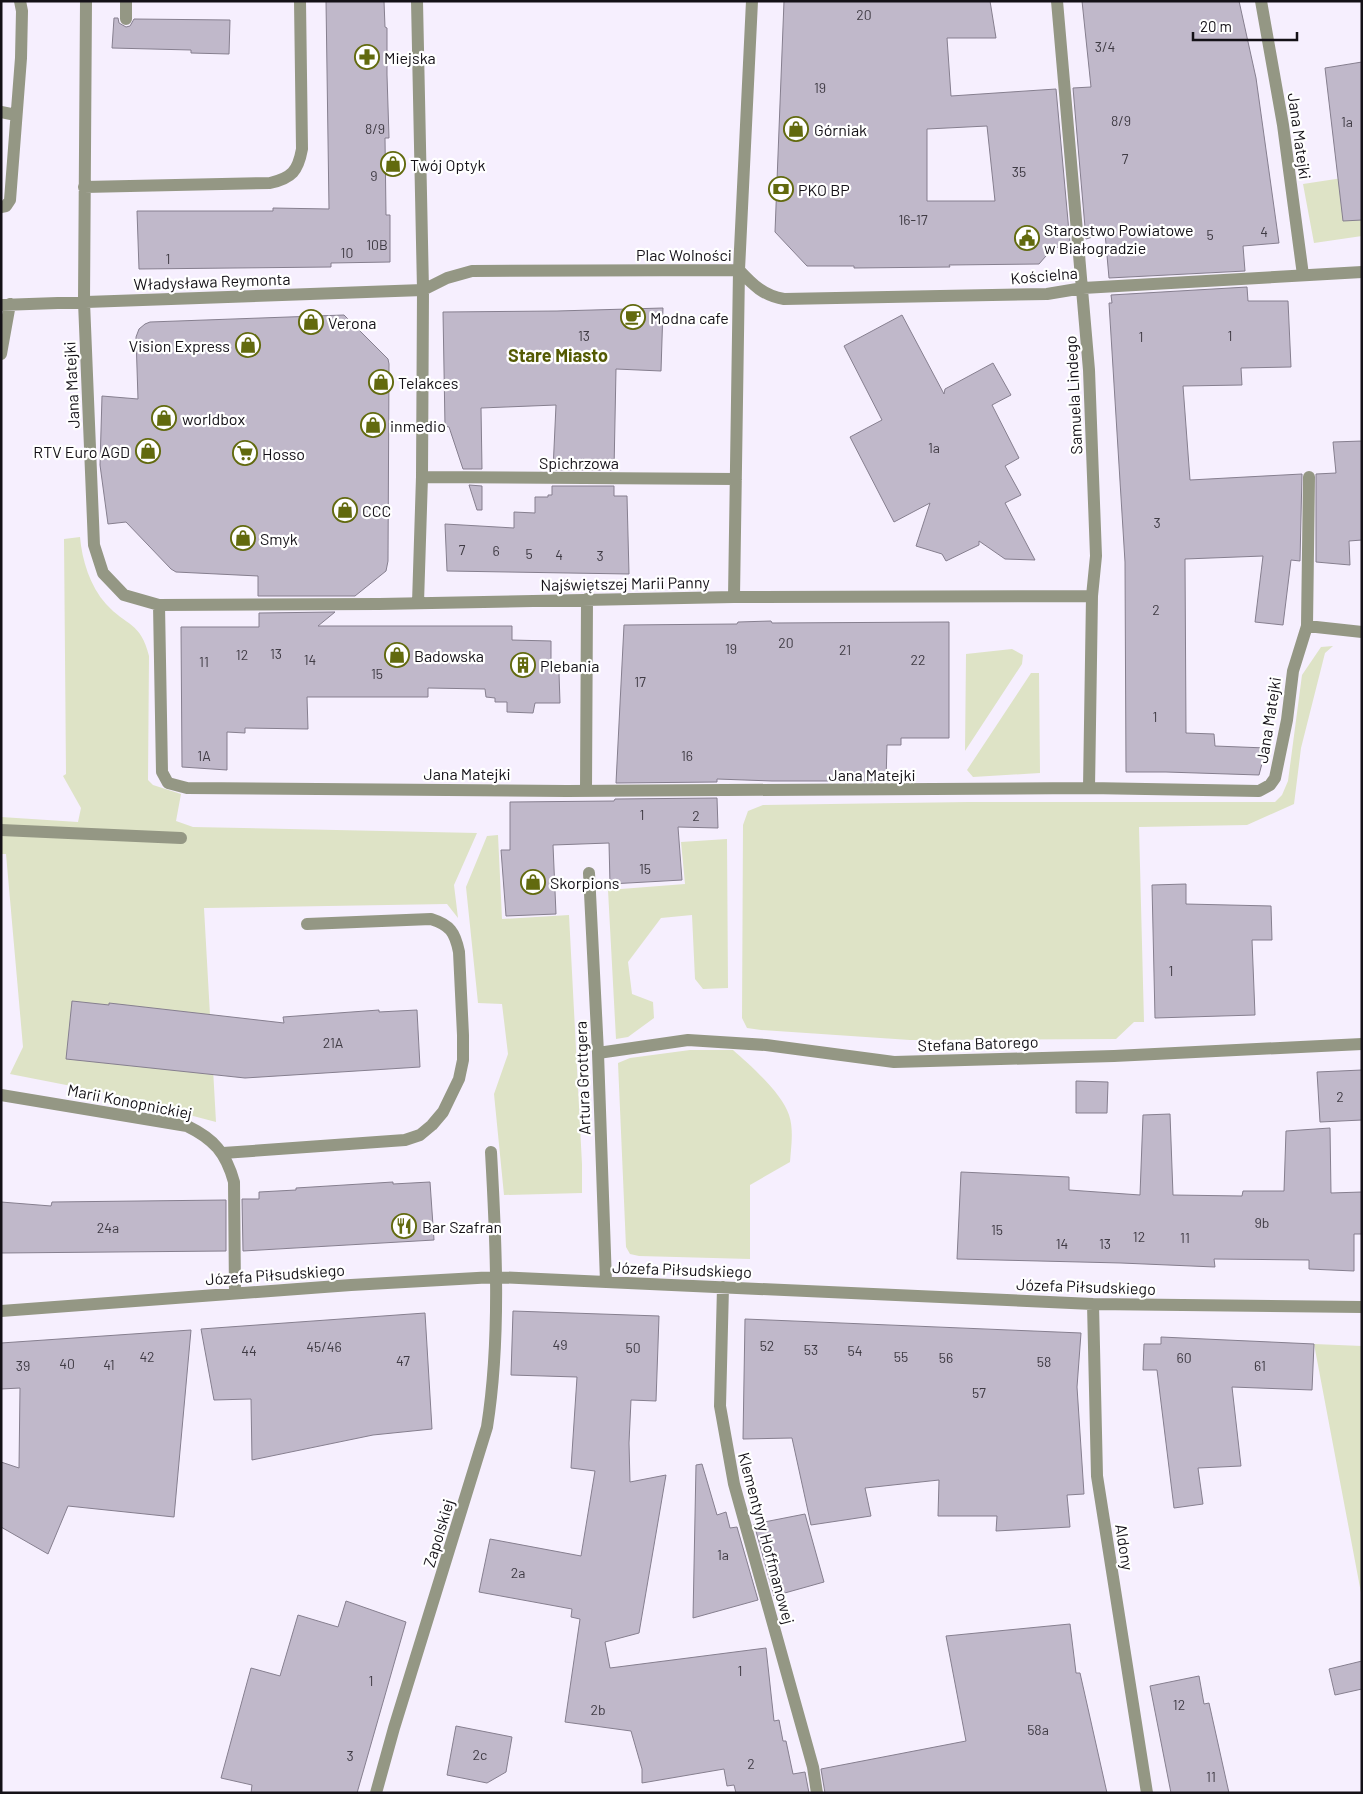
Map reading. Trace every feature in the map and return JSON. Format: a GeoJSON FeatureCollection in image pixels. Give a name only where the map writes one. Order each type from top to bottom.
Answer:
{"type":"FeatureCollection","features":[{"type":"Feature","properties":{"kind":"street"},"geometry":{"type":"LineString","coordinates":[[1,207],[6,206],[10,200],[21,58],[22,11],[20,1]]}},
{"type":"Feature","properties":{"kind":"street","name":"Jana Matejki"},"geometry":{"type":"LineString","coordinates":[[86,1],[84,302],[94,544],[103,573],[124,595],[159,606],[162,772],[168,783],[187,788],[586,791],[1089,788],[1259,791],[1270,785],[1275,778],[1287,720],[1293,671],[1307,626],[1309,477]]}},
{"type":"Feature","properties":{"kind":"street"},"geometry":{"type":"LineString","coordinates":[[126,1],[126,18]]}},
{"type":"Feature","properties":{"kind":"street"},"geometry":{"type":"LineString","coordinates":[[84,187],[270,183],[282,181],[294,173],[300,162],[302,149],[300,1]]}},
{"type":"Feature","properties":{"kind":"street"},"geometry":{"type":"LineString","coordinates":[[417,1],[423,290],[422,477],[418,603]]}},
{"type":"Feature","properties":{"kind":"street","name":"Plac Wolności"},"geometry":{"type":"LineString","coordinates":[[423,290],[447,278],[472,271],[739,270],[752,1]]}},
{"type":"Feature","properties":{"kind":"street","name":"Samuela Lindego"},"geometry":{"type":"LineString","coordinates":[[1057,1],[1089,370],[1095,546],[1092,596],[1089,788]]}},
{"type":"Feature","properties":{"kind":"street","name":"Jana Matejki"},"geometry":{"type":"LineString","coordinates":[[1261,1],[1283,125],[1303,275]]}},
{"type":"Feature","properties":{"kind":"street"},"geometry":{"type":"LineString","coordinates":[[1,112],[16,115]]}},
{"type":"Feature","properties":{"kind":"street"},"geometry":{"type":"LineString","coordinates":[[734,597],[739,270]]}},
{"type":"Feature","properties":{"kind":"street","name":"Kościelna"},"geometry":{"type":"LineString","coordinates":[[739,270],[757,289],[775,298],[784,299],[1047,294],[1083,288],[1362,272]]}},
{"type":"Feature","properties":{"kind":"street","name":"Władysława Reymonta"},"geometry":{"type":"LineString","coordinates":[[6,305],[423,290]]}},
{"type":"Feature","properties":{"kind":"street"},"geometry":{"type":"LineString","coordinates":[[1,354],[6,305]]}},
{"type":"Feature","properties":{"kind":"street","name":"Spichrzowa"},"geometry":{"type":"LineString","coordinates":[[422,477],[736,479]]}},
{"type":"Feature","properties":{"kind":"street","name":"Najświętszej Marii Panny"},"geometry":{"type":"LineString","coordinates":[[159,606],[734,597],[1092,596]]}},
{"type":"Feature","properties":{"kind":"street"},"geometry":{"type":"LineString","coordinates":[[586,791],[587,599]]}},
{"type":"Feature","properties":{"kind":"street"},"geometry":{"type":"LineString","coordinates":[[1307,626],[1362,632]]}},
{"type":"Feature","properties":{"kind":"street"},"geometry":{"type":"LineString","coordinates":[[1,830],[181,838]]}},
{"type":"Feature","properties":{"kind":"street","name":"Artura Grottgera"},"geometry":{"type":"LineString","coordinates":[[589,873],[598,1053],[606,1282]]}},
{"type":"Feature","properties":{"kind":"street"},"geometry":{"type":"LineString","coordinates":[[223,1153],[405,1140],[420,1135],[432,1125],[442,1112],[459,1079],[463,1060],[463,1036],[458,952],[456,940],[451,930],[442,922],[431,919],[307,924]]}},
{"type":"Feature","properties":{"kind":"street","name":"Stefana Batorego"},"geometry":{"type":"LineString","coordinates":[[598,1053],[688,1040],[766,1045],[894,1062],[1114,1056],[1362,1044]]}},
{"type":"Feature","properties":{"kind":"street","name":"Marii Konopnickiej"},"geometry":{"type":"LineString","coordinates":[[1,1095],[187,1126],[201,1133],[223,1153],[230,1166],[235,1197],[235,1293]]}},
{"type":"Feature","properties":{"kind":"street","name":"Zapolskiej"},"geometry":{"type":"LineString","coordinates":[[376,1793],[394,1728],[487,1427],[492,1392],[495,1277],[491,1152]]}},
{"type":"Feature","properties":{"kind":"street","name":"Józefa Piłsudskiego"},"geometry":{"type":"LineString","coordinates":[[1,1311],[351,1285],[495,1277],[1093,1304],[1362,1308]]}},
{"type":"Feature","properties":{"kind":"street","name":"Klementyny Hoffmanowej"},"geometry":{"type":"LineString","coordinates":[[723,1287],[720,1406],[734,1484],[813,1767],[817,1793]]}},
{"type":"Feature","properties":{"kind":"street","name":"Aldony"},"geometry":{"type":"LineString","coordinates":[[1093,1304],[1097,1476],[1147,1793]]}},
{"type":"Feature","properties":{"kind":"green space"},"geometry":{"type":"Polygon","coordinates":[[[1362,175],[1362,236],[1314,243],[1303,184],[1362,175]]]}},
{"type":"Feature","properties":{"kind":"green space"},"geometry":{"type":"Polygon","coordinates":[[[80,537],[85,564],[95,589],[113,611],[137,630],[146,645],[149,656],[148,780],[153,785],[181,794],[176,821],[193,827],[477,833],[454,885],[458,918],[447,904],[204,908],[216,1122],[102,1092],[10,1074],[23,1047],[6,854],[1,854],[1,817],[78,822],[81,808],[63,776],[66,774],[64,539],[80,537]]]}},
{"type":"Feature","properties":{"kind":"green space"},"geometry":{"type":"Polygon","coordinates":[[[1333,646],[1325,653],[1301,748],[1294,804],[1247,825],[1139,827],[1144,1022],[1134,1022],[1116,1039],[910,1040],[747,1028],[742,1018],[743,825],[748,811],[763,805],[968,802],[1275,802],[1282,795],[1288,781],[1302,675],[1321,647],[1333,646]]]}},
{"type":"Feature","properties":{"kind":"green space"},"geometry":{"type":"Polygon","coordinates":[[[1012,649],[1023,655],[1022,664],[965,751],[966,654],[1012,649]]]}},
{"type":"Feature","properties":{"kind":"green space"},"geometry":{"type":"Polygon","coordinates":[[[1031,673],[1039,673],[1040,773],[973,777],[967,770],[1031,673]]]}},
{"type":"Feature","properties":{"kind":"green space"},"geometry":{"type":"Polygon","coordinates":[[[498,835],[502,919],[569,915],[582,1193],[504,1195],[494,1094],[508,1054],[502,1004],[478,1003],[466,887],[487,836],[498,835]]]}},
{"type":"Feature","properties":{"kind":"green space"},"geometry":{"type":"Polygon","coordinates":[[[727,839],[728,988],[703,989],[695,979],[692,915],[661,918],[628,962],[632,994],[653,1002],[654,1018],[628,1037],[616,1039],[608,890],[685,884],[681,842],[727,839]]]}},
{"type":"Feature","properties":{"kind":"green space"},"geometry":{"type":"Polygon","coordinates":[[[690,1050],[733,1050],[773,1089],[780,1098],[791,1121],[790,1162],[750,1185],[750,1259],[639,1256],[630,1254],[626,1247],[618,1063],[630,1058],[690,1050]]]}},
{"type":"Feature","properties":{"kind":"green space"},"geometry":{"type":"Polygon","coordinates":[[[1314,1344],[1362,1346],[1362,1598],[1314,1344]]]}},
{"type":"Feature","properties":{"kind":"building"},"geometry":{"type":"Polygon","coordinates":[[[326,1],[384,1],[385,27],[387,28],[389,138],[385,138],[386,215],[390,215],[390,262],[331,263],[331,267],[139,269],[137,211],[273,211],[273,208],[329,209],[326,1]]]}},
{"type":"Feature","properties":{"kind":"building"},"geometry":{"type":"Polygon","coordinates":[[[784,1],[990,1],[996,38],[947,38],[951,96],[1056,89],[1070,243],[1052,249],[1039,264],[854,268],[854,266],[807,266],[775,232],[784,1]],[[987,126],[927,129],[927,201],[995,201],[987,126]]]}},
{"type":"Feature","properties":{"kind":"building"},"geometry":{"type":"Polygon","coordinates":[[[1082,1],[1239,1],[1256,78],[1279,243],[1243,246],[1245,271],[1109,278],[1105,233],[1086,239],[1073,88],[1091,87],[1082,1]]]}},
{"type":"Feature","properties":{"kind":"building"},"geometry":{"type":"Polygon","coordinates":[[[114,18],[118,18],[119,23],[126,27],[130,26],[134,19],[230,20],[229,54],[191,53],[191,50],[112,48],[114,18]]]}},
{"type":"Feature","properties":{"kind":"building"},"geometry":{"type":"Polygon","coordinates":[[[1362,62],[1362,220],[1343,221],[1325,68],[1362,62]]]}},
{"type":"Feature","properties":{"kind":"building"},"geometry":{"type":"Polygon","coordinates":[[[1247,287],[1248,301],[1288,301],[1291,367],[1241,368],[1242,385],[1183,386],[1190,480],[1302,474],[1300,561],[1291,560],[1283,625],[1255,622],[1263,556],[1185,559],[1186,733],[1214,734],[1215,746],[1266,748],[1259,775],[1126,772],[1125,562],[1109,303],[1112,303],[1111,295],[1247,287]]]}},
{"type":"Feature","properties":{"kind":"building"},"geometry":{"type":"Polygon","coordinates":[[[663,308],[661,371],[616,369],[614,470],[553,470],[556,405],[481,408],[482,469],[463,469],[449,427],[445,426],[443,312],[663,308]]]}},
{"type":"Feature","properties":{"kind":"building","name":"Hosso"},"geometry":{"type":"Polygon","coordinates":[[[344,315],[388,359],[389,364],[388,561],[386,571],[355,596],[258,596],[258,576],[176,572],[126,522],[108,524],[100,465],[102,396],[138,399],[136,337],[139,329],[150,322],[344,315]]]}},
{"type":"Feature","properties":{"kind":"building"},"geometry":{"type":"Polygon","coordinates":[[[902,315],[944,394],[945,389],[993,363],[1011,395],[992,405],[1019,458],[1005,466],[1021,495],[1005,503],[1035,560],[1005,559],[979,541],[979,545],[946,561],[942,554],[916,546],[930,503],[894,522],[850,437],[882,420],[844,346],[902,315]]]}},
{"type":"Feature","properties":{"kind":"building"},"geometry":{"type":"Polygon","coordinates":[[[1362,441],[1362,540],[1349,541],[1350,565],[1316,562],[1316,474],[1336,473],[1333,442],[1362,441]]]}},
{"type":"Feature","properties":{"kind":"building"},"geometry":{"type":"Polygon","coordinates":[[[469,485],[482,486],[482,510],[477,510],[469,485]]]}},
{"type":"Feature","properties":{"kind":"building"},"geometry":{"type":"Polygon","coordinates":[[[552,486],[614,486],[614,496],[627,496],[629,574],[447,571],[445,524],[514,528],[514,512],[535,513],[535,497],[548,497],[548,495],[552,495],[552,486]]]}},
{"type":"Feature","properties":{"kind":"building"},"geometry":{"type":"Polygon","coordinates":[[[335,612],[318,626],[512,626],[512,640],[551,641],[551,673],[559,673],[560,703],[535,703],[533,713],[507,712],[507,702],[495,702],[495,698],[486,697],[485,689],[428,688],[428,697],[307,697],[308,729],[245,728],[245,733],[227,732],[227,770],[182,767],[181,627],[259,627],[259,613],[335,612]]]}},
{"type":"Feature","properties":{"kind":"building"},"geometry":{"type":"Polygon","coordinates":[[[771,621],[772,623],[949,622],[949,738],[901,738],[901,745],[887,745],[886,781],[717,779],[717,782],[616,783],[624,625],[737,624],[738,622],[771,621]]]}},
{"type":"Feature","properties":{"kind":"building"},"geometry":{"type":"Polygon","coordinates":[[[717,798],[718,828],[678,827],[682,880],[610,884],[609,843],[553,845],[556,914],[506,916],[501,850],[510,850],[510,802],[717,798]]]}},
{"type":"Feature","properties":{"kind":"building"},"geometry":{"type":"Polygon","coordinates":[[[1186,884],[1186,904],[1271,906],[1272,940],[1252,940],[1255,1015],[1155,1018],[1152,885],[1186,884]]]}},
{"type":"Feature","properties":{"kind":"building"},"geometry":{"type":"Polygon","coordinates":[[[72,1001],[109,1005],[109,1003],[284,1023],[283,1017],[379,1010],[379,1012],[417,1010],[420,1067],[245,1078],[66,1059],[72,1001]]]}},
{"type":"Feature","properties":{"kind":"building"},"geometry":{"type":"Polygon","coordinates":[[[1362,1070],[1362,1120],[1320,1122],[1317,1072],[1362,1070]]]}},
{"type":"Feature","properties":{"kind":"building"},"geometry":{"type":"Polygon","coordinates":[[[1076,1081],[1108,1082],[1107,1113],[1076,1113],[1076,1081]]]}},
{"type":"Feature","properties":{"kind":"building"},"geometry":{"type":"Polygon","coordinates":[[[1170,1114],[1173,1195],[1242,1196],[1243,1191],[1284,1191],[1286,1131],[1330,1128],[1331,1193],[1362,1192],[1362,1234],[1354,1234],[1354,1271],[1309,1269],[1309,1260],[1214,1259],[1215,1267],[957,1259],[961,1172],[1069,1177],[1069,1190],[1140,1195],[1143,1115],[1170,1114]]]}},
{"type":"Feature","properties":{"kind":"building"},"geometry":{"type":"Polygon","coordinates":[[[393,1182],[393,1184],[430,1182],[434,1240],[243,1251],[242,1199],[259,1199],[259,1192],[393,1182]]]}},
{"type":"Feature","properties":{"kind":"building"},"geometry":{"type":"Polygon","coordinates":[[[226,1200],[226,1251],[1,1253],[1,1202],[51,1206],[52,1202],[226,1200]]]}},
{"type":"Feature","properties":{"kind":"building"},"geometry":{"type":"Polygon","coordinates":[[[513,1311],[659,1316],[656,1401],[631,1400],[630,1482],[666,1475],[639,1633],[605,1642],[610,1668],[766,1648],[774,1721],[779,1720],[783,1741],[786,1741],[793,1774],[805,1772],[809,1793],[736,1793],[734,1785],[727,1786],[724,1769],[642,1783],[642,1769],[631,1731],[565,1722],[580,1619],[571,1617],[572,1609],[479,1592],[490,1539],[581,1556],[595,1471],[571,1468],[577,1377],[511,1375],[513,1311]]]}},
{"type":"Feature","properties":{"kind":"building"},"geometry":{"type":"Polygon","coordinates":[[[425,1313],[432,1429],[373,1435],[252,1460],[251,1399],[214,1400],[201,1329],[425,1313]]]}},
{"type":"Feature","properties":{"kind":"building"},"geometry":{"type":"Polygon","coordinates":[[[745,1319],[1081,1333],[1077,1387],[1084,1494],[1067,1495],[1070,1527],[996,1531],[997,1516],[938,1516],[939,1480],[865,1488],[871,1516],[811,1525],[792,1438],[743,1439],[745,1319]]]}},
{"type":"Feature","properties":{"kind":"building"},"geometry":{"type":"Polygon","coordinates":[[[191,1330],[174,1517],[68,1506],[48,1554],[1,1527],[1,1462],[19,1468],[20,1388],[1,1389],[1,1343],[191,1330]]]}},
{"type":"Feature","properties":{"kind":"building"},"geometry":{"type":"Polygon","coordinates":[[[1161,1337],[1314,1344],[1312,1390],[1232,1387],[1241,1466],[1198,1468],[1203,1504],[1174,1508],[1157,1370],[1143,1370],[1144,1344],[1161,1344],[1161,1337]]]}},
{"type":"Feature","properties":{"kind":"building"},"geometry":{"type":"Polygon","coordinates":[[[702,1464],[717,1515],[726,1512],[730,1528],[737,1527],[758,1600],[693,1618],[696,1465],[702,1464]]]}},
{"type":"Feature","properties":{"kind":"building"},"geometry":{"type":"Polygon","coordinates":[[[805,1514],[824,1582],[774,1596],[754,1524],[805,1514]]]}},
{"type":"Feature","properties":{"kind":"building"},"geometry":{"type":"Polygon","coordinates":[[[346,1601],[406,1622],[357,1793],[251,1793],[252,1785],[221,1778],[251,1668],[280,1676],[298,1615],[338,1627],[346,1601]]]}},
{"type":"Feature","properties":{"kind":"building"},"geometry":{"type":"Polygon","coordinates":[[[1070,1624],[1076,1673],[1080,1673],[1107,1793],[825,1793],[821,1769],[966,1741],[946,1636],[1070,1624]]]}},
{"type":"Feature","properties":{"kind":"building"},"geometry":{"type":"Polygon","coordinates":[[[1362,1661],[1362,1689],[1335,1695],[1329,1669],[1362,1661]]]}},
{"type":"Feature","properties":{"kind":"building"},"geometry":{"type":"Polygon","coordinates":[[[1199,1676],[1204,1704],[1209,1703],[1229,1793],[1171,1793],[1150,1686],[1199,1676]]]}},
{"type":"Feature","properties":{"kind":"building"},"geometry":{"type":"Polygon","coordinates":[[[456,1726],[512,1737],[506,1772],[487,1783],[447,1775],[456,1726]]]}},
{"type":"Feature","properties":{"kind":"place","name":"Miejska"},"geometry":{"type":"Point","coordinates":[367,57]}},
{"type":"Feature","properties":{"kind":"place","name":"Górniak"},"geometry":{"type":"Point","coordinates":[796,129]}},
{"type":"Feature","properties":{"kind":"place","name":"Twój Optyk"},"geometry":{"type":"Point","coordinates":[393,164]}},
{"type":"Feature","properties":{"kind":"place","name":"PKO BP"},"geometry":{"type":"Point","coordinates":[781,189]}},
{"type":"Feature","properties":{"kind":"place","name":"Starostwo Powiatowe w Białogradzie"},"geometry":{"type":"Point","coordinates":[1027,238]}},
{"type":"Feature","properties":{"kind":"place","name":"Modna cafe"},"geometry":{"type":"Point","coordinates":[633,317]}},
{"type":"Feature","properties":{"kind":"place","name":"Verona"},"geometry":{"type":"Point","coordinates":[311,322]}},
{"type":"Feature","properties":{"kind":"place","name":"Vision Express"},"geometry":{"type":"Point","coordinates":[248,345]}},
{"type":"Feature","properties":{"kind":"place","name":"Telakces"},"geometry":{"type":"Point","coordinates":[381,382]}},
{"type":"Feature","properties":{"kind":"place","name":"worldbox"},"geometry":{"type":"Point","coordinates":[164,418]}},
{"type":"Feature","properties":{"kind":"place","name":"inmedio"},"geometry":{"type":"Point","coordinates":[373,425]}},
{"type":"Feature","properties":{"kind":"place","name":"RTV Euro AGD"},"geometry":{"type":"Point","coordinates":[148,451]}},
{"type":"Feature","properties":{"kind":"place","name":"Hosso"},"geometry":{"type":"Point","coordinates":[245,453]}},
{"type":"Feature","properties":{"kind":"place","name":"CCC"},"geometry":{"type":"Point","coordinates":[345,510]}},
{"type":"Feature","properties":{"kind":"place","name":"Smyk"},"geometry":{"type":"Point","coordinates":[243,538]}},
{"type":"Feature","properties":{"kind":"place","name":"Badowska"},"geometry":{"type":"Point","coordinates":[397,655]}},
{"type":"Feature","properties":{"kind":"place","name":"Plebania"},"geometry":{"type":"Point","coordinates":[523,665]}},
{"type":"Feature","properties":{"kind":"place","name":"Skorpions"},"geometry":{"type":"Point","coordinates":[533,882]}},
{"type":"Feature","properties":{"kind":"place","name":"Bar Szafran"},"geometry":{"type":"Point","coordinates":[404,1226]}},
{"type":"Feature","properties":{"kind":"district","name":"Stare Miasto"},"geometry":{"type":"Point","coordinates":[558,355]}}]}
